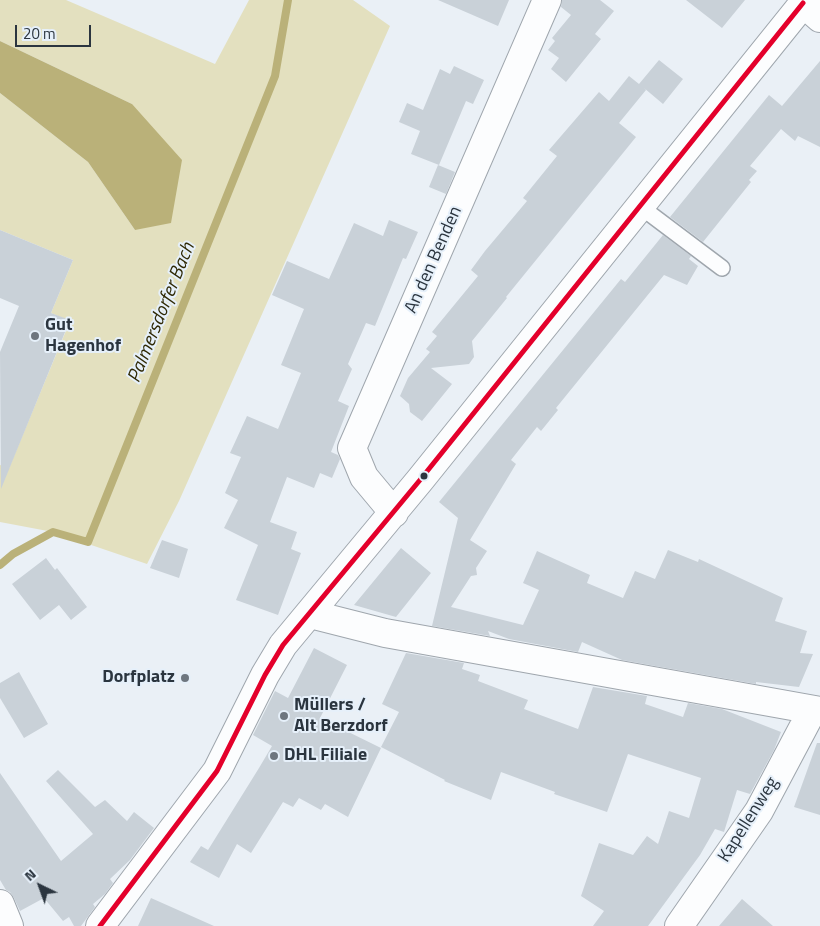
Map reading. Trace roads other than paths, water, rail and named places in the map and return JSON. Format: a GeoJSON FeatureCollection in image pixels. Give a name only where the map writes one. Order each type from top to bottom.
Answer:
{"type":"FeatureCollection","features":[{"type":"Feature","properties":{"kind":"street","name":"An den Benden"},"geometry":{"type":"LineString","coordinates":[[394,512],[364,477],[352,448],[547,0]]}},
{"type":"Feature","properties":{"kind":"street"},"geometry":{"type":"LineString","coordinates":[[100,926],[217,772],[266,675],[283,646],[394,512],[640,207],[810,7]]}},
{"type":"Feature","properties":{"kind":"street"},"geometry":{"type":"LineString","coordinates":[[310,614],[384,633],[816,711]]}},
{"type":"Feature","properties":{"kind":"street","name":"Kapellenweg"},"geometry":{"type":"LineString","coordinates":[[679,926],[759,811],[816,711]]}},
{"type":"Feature","properties":{"kind":"street"},"geometry":{"type":"LineString","coordinates":[[0,904],[10,926]]}},
{"type":"Feature","properties":{"kind":"lane"},"geometry":{"type":"LineString","coordinates":[[640,207],[722,268]]}},
{"type":"Feature","properties":{"kind":"waterway","name":"Palmersdorfer Bach"},"geometry":{"type":"LineString","coordinates":[[0,565],[13,554],[53,532],[88,542],[275,76],[288,0]]}},
{"type":"Feature","properties":{"kind":"place","name":"Gut Hagenhof"},"geometry":{"type":"Point","coordinates":[35,336]}},
{"type":"Feature","properties":{"kind":"place","name":"Dorfplatz"},"geometry":{"type":"Point","coordinates":[185,678]}},
{"type":"Feature","properties":{"kind":"place","name":"Müllers / Alt Berzdorf"},"geometry":{"type":"Point","coordinates":[284,716]}},
{"type":"Feature","properties":{"kind":"place","name":"DHL Filiale"},"geometry":{"type":"Point","coordinates":[274,756]}}]}
